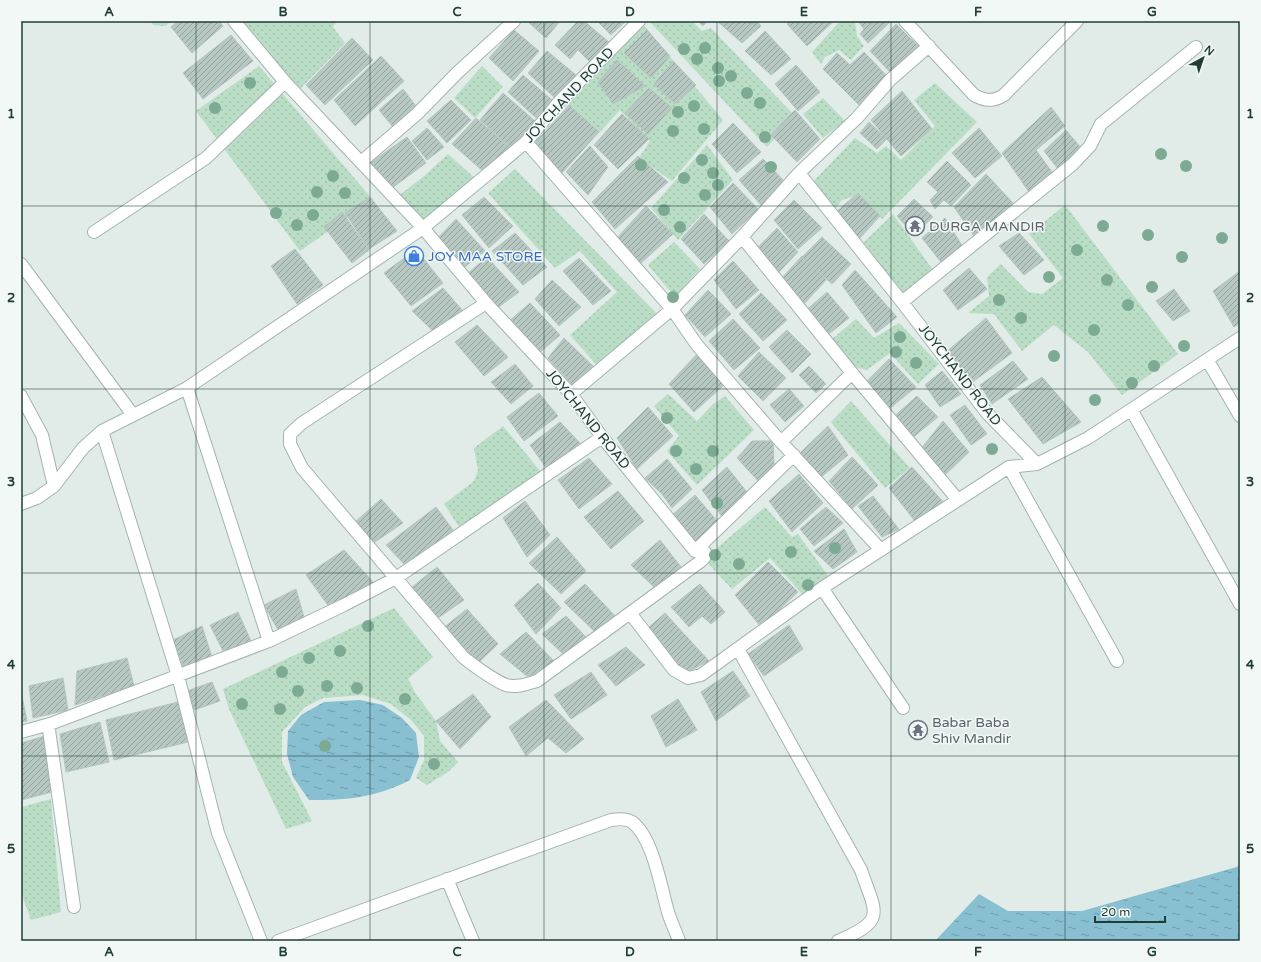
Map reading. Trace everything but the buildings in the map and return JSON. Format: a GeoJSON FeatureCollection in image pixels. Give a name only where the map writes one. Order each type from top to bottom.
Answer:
{"type":"FeatureCollection","features":[{"type":"Feature","properties":{"kind":"street","name":"JOYCHAND ROAD"},"geometry":{"type":"LineString","coordinates":[[234,21],[285,82],[423,228],[486,303],[571,394],[602,437],[700,552]]}},
{"type":"Feature","properties":{"kind":"street"},"geometry":{"type":"LineString","coordinates":[[362,162],[417,114],[457,73],[514,21]]}},
{"type":"Feature","properties":{"kind":"street","name":"JOYCHAND ROAD"},"geometry":{"type":"LineString","coordinates":[[423,228],[526,142],[559,102],[639,21]]}},
{"type":"Feature","properties":{"kind":"street"},"geometry":{"type":"LineString","coordinates":[[904,21],[974,95],[984,100],[997,99],[1004,95],[1078,21]]}},
{"type":"Feature","properties":{"kind":"street"},"geometry":{"type":"LineString","coordinates":[[571,394],[672,309],[742,237],[799,173],[857,118],[890,80],[929,46]]}},
{"type":"Feature","properties":{"kind":"street"},"geometry":{"type":"LineString","coordinates":[[902,302],[1085,154],[1098,129],[1105,121],[1196,47]]}},
{"type":"Feature","properties":{"kind":"street"},"geometry":{"type":"LineString","coordinates":[[94,232],[206,158],[285,82]]}},
{"type":"Feature","properties":{"kind":"street"},"geometry":{"type":"LineString","coordinates":[[526,142],[672,309],[697,345],[781,442],[881,550]]}},
{"type":"Feature","properties":{"kind":"street","name":"JOYCHAND ROAD"},"geometry":{"type":"LineString","coordinates":[[799,173],[902,302],[987,413],[1038,464]]}},
{"type":"Feature","properties":{"kind":"street"},"geometry":{"type":"LineString","coordinates":[[21,504],[36,498],[54,486],[83,448],[102,431],[187,388],[423,228]]}},
{"type":"Feature","properties":{"kind":"street"},"geometry":{"type":"LineString","coordinates":[[742,237],[852,373],[958,500]]}},
{"type":"Feature","properties":{"kind":"street"},"geometry":{"type":"LineString","coordinates":[[21,264],[133,415]]}},
{"type":"Feature","properties":{"kind":"street"},"geometry":{"type":"LineString","coordinates":[[486,303],[302,423],[290,434],[290,444],[302,468],[463,657],[506,685],[520,686],[537,681],[701,561],[704,558],[700,552],[794,455]]}},
{"type":"Feature","properties":{"kind":"street"},"geometry":{"type":"LineString","coordinates":[[630,613],[674,670],[688,678],[701,675],[822,588],[1009,468],[1038,464],[1088,438],[1132,411],[1240,338]]}},
{"type":"Feature","properties":{"kind":"street"},"geometry":{"type":"LineString","coordinates":[[1208,361],[1240,416]]}},
{"type":"Feature","properties":{"kind":"street"},"geometry":{"type":"LineString","coordinates":[[781,442],[852,373]]}},
{"type":"Feature","properties":{"kind":"street"},"geometry":{"type":"LineString","coordinates":[[187,388],[269,641]]}},
{"type":"Feature","properties":{"kind":"street"},"geometry":{"type":"LineString","coordinates":[[21,396],[42,435],[54,486]]}},
{"type":"Feature","properties":{"kind":"street"},"geometry":{"type":"LineString","coordinates":[[1132,411],[1240,604]]}},
{"type":"Feature","properties":{"kind":"street"},"geometry":{"type":"LineString","coordinates":[[102,431],[178,676],[218,833],[261,941]]}},
{"type":"Feature","properties":{"kind":"street"},"geometry":{"type":"LineString","coordinates":[[21,732],[50,724],[269,641],[396,578],[602,437]]}},
{"type":"Feature","properties":{"kind":"street"},"geometry":{"type":"LineString","coordinates":[[1009,468],[1117,661]]}},
{"type":"Feature","properties":{"kind":"street"},"geometry":{"type":"LineString","coordinates":[[822,588],[902,708]]}},
{"type":"Feature","properties":{"kind":"street"},"geometry":{"type":"LineString","coordinates":[[738,649],[861,870],[875,907],[874,917],[867,925],[854,934],[838,941]]}},
{"type":"Feature","properties":{"kind":"street"},"geometry":{"type":"LineString","coordinates":[[50,724],[49,730],[74,907]]}},
{"type":"Feature","properties":{"kind":"street"},"geometry":{"type":"LineString","coordinates":[[278,941],[611,820],[621,819],[631,822],[641,831],[649,848],[669,915],[679,941]]}},
{"type":"Feature","properties":{"kind":"street"},"geometry":{"type":"LineString","coordinates":[[447,879],[473,941]]}},
{"type":"Feature","properties":{"kind":"green space"},"geometry":{"type":"Polygon","coordinates":[[[150,21],[172,21],[165,26],[153,25],[150,21]]]}},
{"type":"Feature","properties":{"kind":"green space"},"geometry":{"type":"Polygon","coordinates":[[[234,21],[337,21],[333,27],[345,43],[297,92],[234,21]]]}},
{"type":"Feature","properties":{"kind":"green space"},"geometry":{"type":"Polygon","coordinates":[[[649,21],[692,21],[702,31],[711,28],[795,116],[767,147],[649,21]]]}},
{"type":"Feature","properties":{"kind":"green space"},"geometry":{"type":"Polygon","coordinates":[[[840,21],[855,21],[857,36],[864,46],[851,60],[839,50],[825,57],[821,64],[812,52],[840,21]]]}},
{"type":"Feature","properties":{"kind":"green space"},"geometry":{"type":"Polygon","coordinates":[[[642,23],[723,120],[672,181],[639,158],[650,141],[620,110],[599,133],[567,105],[642,23]]]}},
{"type":"Feature","properties":{"kind":"green space"},"geometry":{"type":"Polygon","coordinates":[[[259,66],[373,200],[300,251],[196,111],[259,66]]]}},
{"type":"Feature","properties":{"kind":"green space"},"geometry":{"type":"Polygon","coordinates":[[[482,66],[503,87],[475,118],[454,98],[482,66]]]}},
{"type":"Feature","properties":{"kind":"green space"},"geometry":{"type":"Polygon","coordinates":[[[935,83],[977,122],[882,219],[858,195],[842,200],[830,215],[807,188],[855,138],[877,153],[886,146],[901,160],[935,126],[914,100],[935,83]]]}},
{"type":"Feature","properties":{"kind":"green space"},"geometry":{"type":"Polygon","coordinates":[[[823,98],[845,121],[823,138],[803,114],[823,98]]]}},
{"type":"Feature","properties":{"kind":"green space"},"geometry":{"type":"Polygon","coordinates":[[[707,145],[733,180],[678,240],[651,208],[707,145]]]}},
{"type":"Feature","properties":{"kind":"green space"},"geometry":{"type":"Polygon","coordinates":[[[448,154],[477,180],[417,232],[392,201],[424,176],[448,154]]]}},
{"type":"Feature","properties":{"kind":"green space"},"geometry":{"type":"Polygon","coordinates":[[[515,169],[658,315],[602,371],[570,335],[617,292],[580,251],[555,268],[488,193],[515,169]]]}},
{"type":"Feature","properties":{"kind":"green space"},"geometry":{"type":"Polygon","coordinates":[[[1065,205],[1178,354],[1122,395],[1088,352],[1054,325],[1022,351],[994,314],[968,313],[989,296],[987,277],[1001,264],[1028,292],[1042,294],[1063,278],[1029,234],[1065,205]]]}},
{"type":"Feature","properties":{"kind":"green space"},"geometry":{"type":"Polygon","coordinates":[[[893,214],[933,270],[903,294],[861,245],[893,214]]]}},
{"type":"Feature","properties":{"kind":"green space"},"geometry":{"type":"Polygon","coordinates":[[[674,242],[700,269],[675,297],[648,265],[674,242]]]}},
{"type":"Feature","properties":{"kind":"green space"},"geometry":{"type":"Polygon","coordinates":[[[856,319],[874,338],[899,323],[939,364],[918,384],[890,353],[867,370],[855,367],[826,344],[856,319]]]}},
{"type":"Feature","properties":{"kind":"green space"},"geometry":{"type":"Polygon","coordinates":[[[668,394],[697,421],[713,404],[725,396],[754,430],[697,485],[667,451],[679,436],[654,406],[668,394]]]}},
{"type":"Feature","properties":{"kind":"green space"},"geometry":{"type":"Polygon","coordinates":[[[851,401],[910,468],[885,488],[831,422],[851,401]]]}},
{"type":"Feature","properties":{"kind":"green space"},"geometry":{"type":"Polygon","coordinates":[[[503,426],[541,472],[461,530],[444,504],[474,481],[478,470],[474,448],[503,426]]]}},
{"type":"Feature","properties":{"kind":"green space"},"geometry":{"type":"Polygon","coordinates":[[[765,507],[792,537],[798,534],[834,584],[810,603],[770,558],[732,589],[704,559],[765,507]]]}},
{"type":"Feature","properties":{"kind":"green space"},"geometry":{"type":"Polygon","coordinates":[[[394,608],[433,657],[408,679],[416,694],[436,721],[440,741],[458,762],[448,772],[427,785],[416,778],[424,760],[424,736],[411,720],[391,704],[363,695],[323,698],[305,707],[282,732],[282,762],[312,821],[286,829],[229,709],[223,689],[394,608]]]}},
{"type":"Feature","properties":{"kind":"green space"},"geometry":{"type":"Polygon","coordinates":[[[51,799],[61,912],[31,920],[21,893],[21,807],[51,799]]]}},
{"type":"Feature","properties":{"kind":"water"},"geometry":{"type":"Polygon","coordinates":[[[360,700],[383,705],[402,718],[416,733],[419,757],[410,780],[385,791],[361,797],[309,800],[293,777],[287,754],[288,731],[301,715],[324,702],[360,700]]]}},
{"type":"Feature","properties":{"kind":"water"},"geometry":{"type":"Polygon","coordinates":[[[1240,866],[1240,941],[935,941],[979,894],[1008,911],[1082,911],[1240,866]]]}},
{"type":"Feature","properties":{"kind":"place","name":"DURGA MANDIR"},"geometry":{"type":"Point","coordinates":[915,226]}},
{"type":"Feature","properties":{"kind":"place","name":"JOY MAA STORE"},"geometry":{"type":"Point","coordinates":[414,256]}},
{"type":"Feature","properties":{"kind":"place","name":"Babar Baba Shiv Mandir"},"geometry":{"type":"Point","coordinates":[918,730]}}]}
